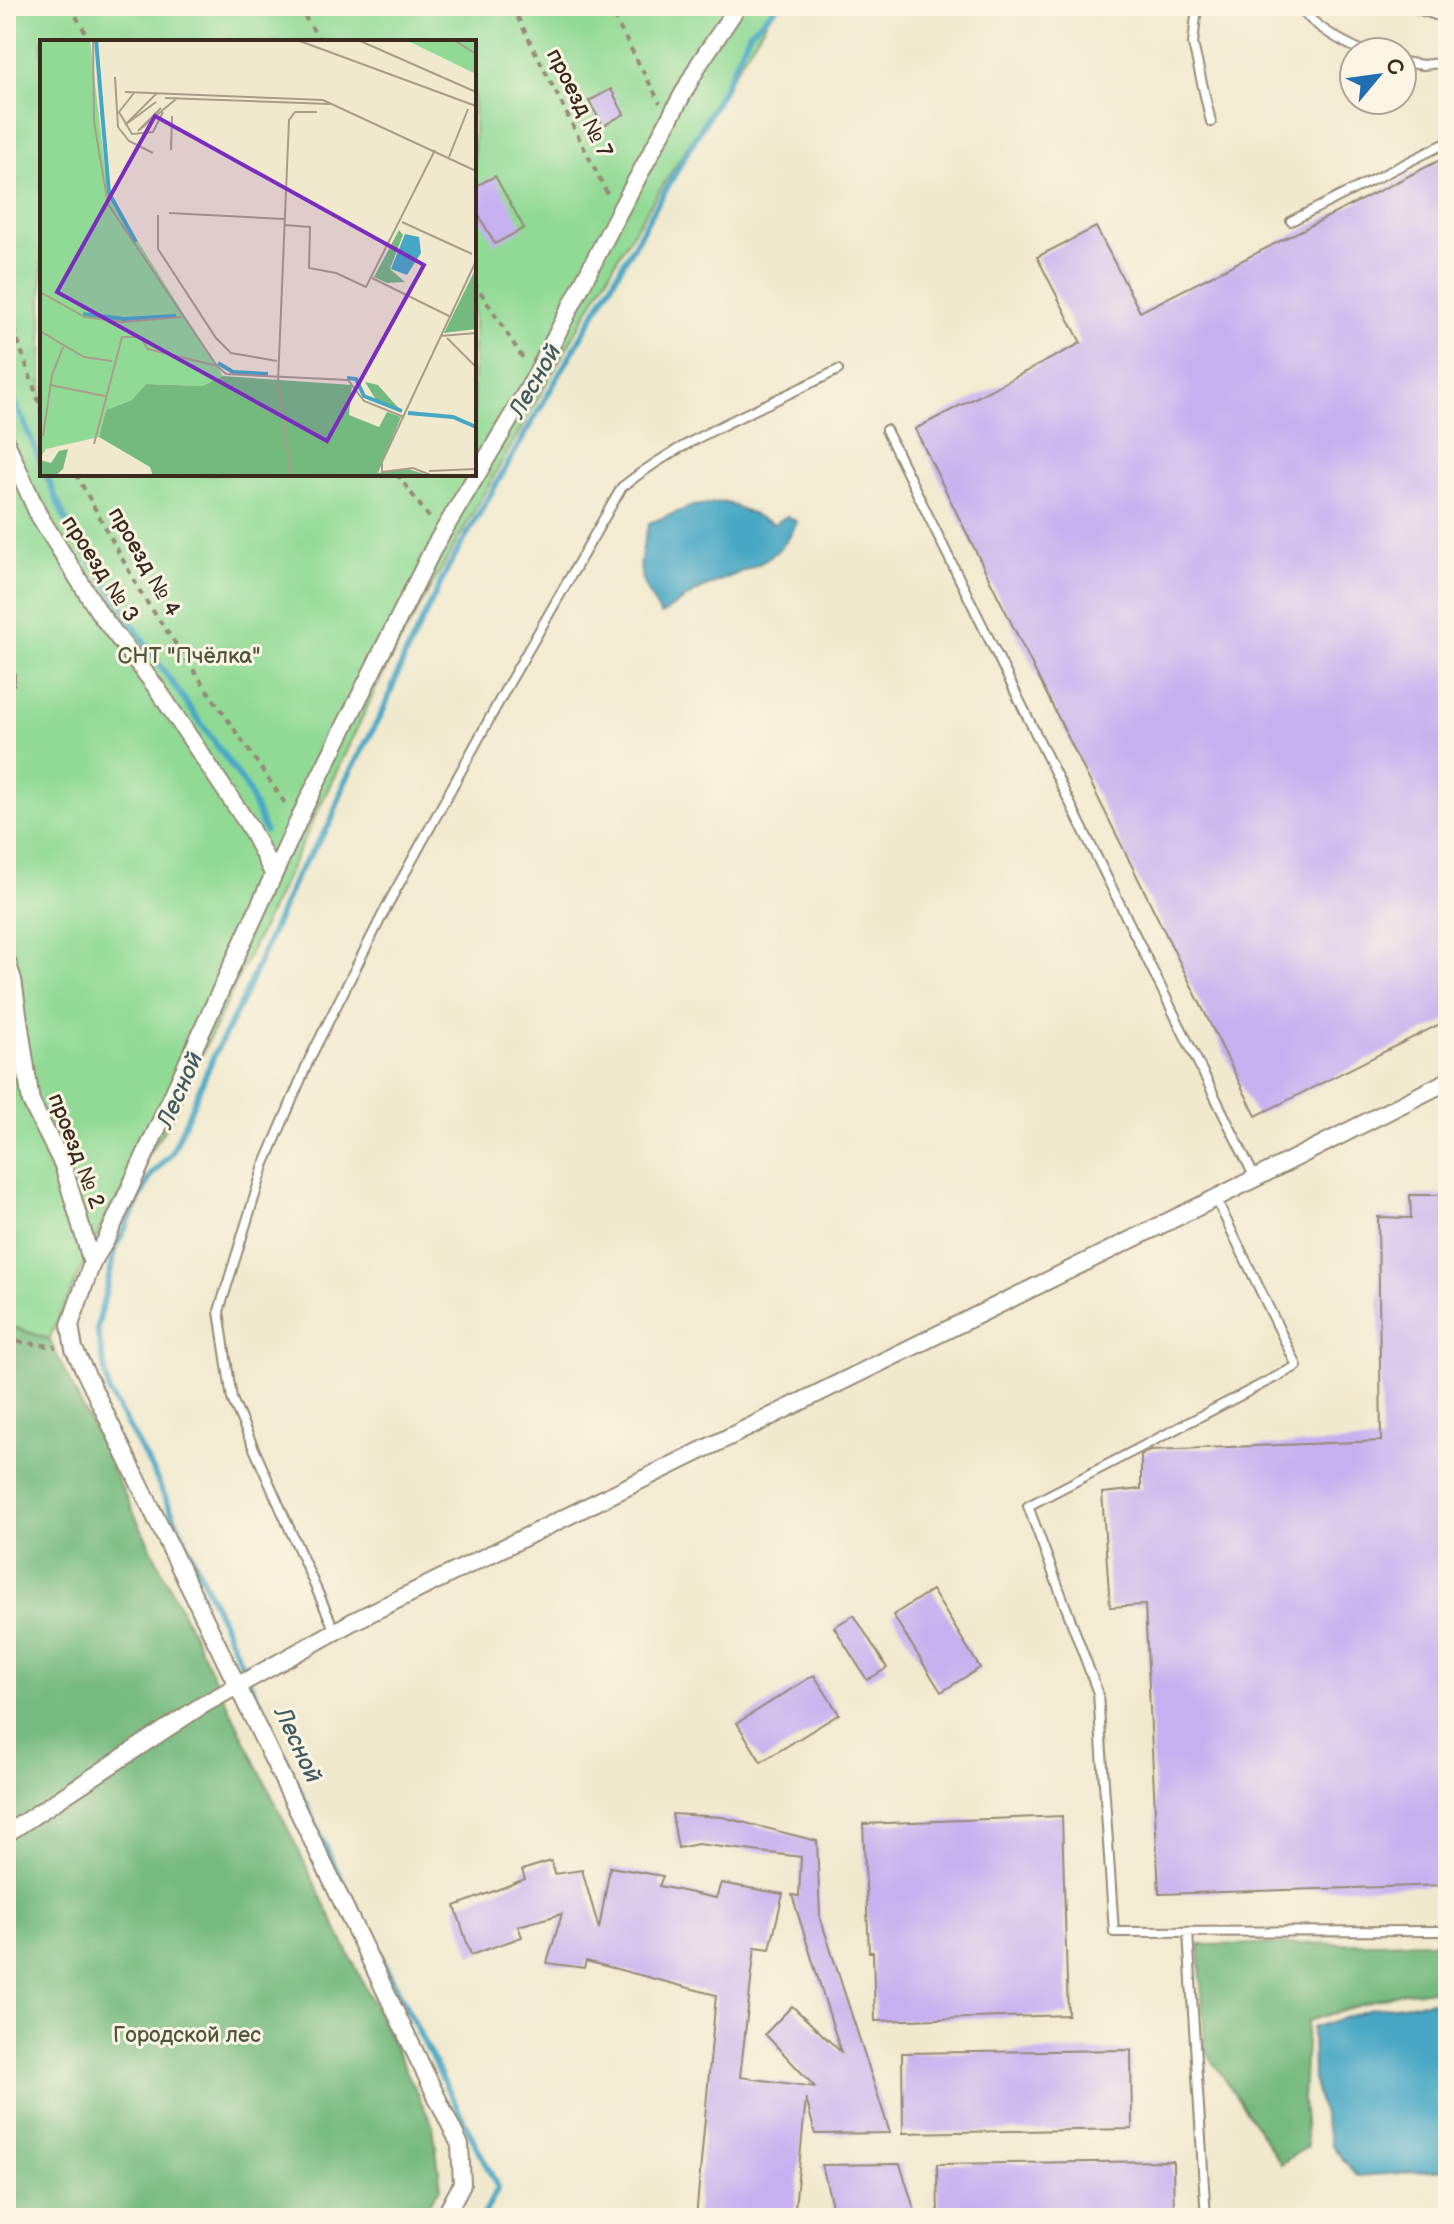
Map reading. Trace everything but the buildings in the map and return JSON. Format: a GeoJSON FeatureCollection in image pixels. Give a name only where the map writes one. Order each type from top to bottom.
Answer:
{"type":"FeatureCollection","features":[{"type":"Feature","properties":{"kind":"street"},"geometry":{"type":"LineString","coordinates":[[444,2218],[462,2184],[460,2145],[74,1349],[70,1325],[92,1263],[106,1240],[273,873],[442,534],[535,377],[699,64],[738,6]]}},
{"type":"Feature","properties":{"kind":"street","name":"проезд № 3"},"geometry":{"type":"LineString","coordinates":[[6,442],[38,514],[92,602],[156,687],[249,826],[273,873]]}},
{"type":"Feature","properties":{"kind":"street","name":"проезд № 2"},"geometry":{"type":"LineString","coordinates":[[6,959],[13,980],[31,1102],[63,1165],[92,1263]]}},
{"type":"Feature","properties":{"kind":"street"},"geometry":{"type":"LineString","coordinates":[[6,1834],[201,1706],[335,1631],[1448,1081]]}},
{"type":"Feature","properties":{"kind":"lane"},"geometry":{"type":"LineString","coordinates":[[1197,6],[1193,44],[1211,122]]}},
{"type":"Feature","properties":{"kind":"lane"},"geometry":{"type":"LineString","coordinates":[[1297,6],[1309,19],[1338,39]]}},
{"type":"Feature","properties":{"kind":"lane"},"geometry":{"type":"LineString","coordinates":[[1408,6],[1448,19]]}},
{"type":"Feature","properties":{"kind":"lane"},"geometry":{"type":"LineString","coordinates":[[1418,64],[1448,62]]}},
{"type":"Feature","properties":{"kind":"lane"},"geometry":{"type":"LineString","coordinates":[[1291,221],[1448,142]]}},
{"type":"Feature","properties":{"kind":"lane"},"geometry":{"type":"LineString","coordinates":[[335,1631],[232,1399],[219,1311],[264,1166],[309,1060],[387,906],[508,685],[622,487],[640,473],[712,432],[838,370]]}},
{"type":"Feature","properties":{"kind":"lane"},"geometry":{"type":"LineString","coordinates":[[886,430],[1255,1178]]}},
{"type":"Feature","properties":{"kind":"lane"},"geometry":{"type":"LineString","coordinates":[[1216,1198],[1297,1366],[1028,1506],[1098,1693],[1114,1932],[1448,1931]]}},
{"type":"Feature","properties":{"kind":"lane"},"geometry":{"type":"LineString","coordinates":[[1188,1933],[1206,2218]]}},
{"type":"Feature","properties":{"kind":"path"},"geometry":{"type":"LineString","coordinates":[[70,6],[90,40]]}},
{"type":"Feature","properties":{"kind":"path"},"geometry":{"type":"LineString","coordinates":[[298,6],[320,40]]}},
{"type":"Feature","properties":{"kind":"path","name":"проезд № 7"},"geometry":{"type":"LineString","coordinates":[[512,6],[618,214]]}},
{"type":"Feature","properties":{"kind":"path"},"geometry":{"type":"LineString","coordinates":[[608,6],[669,121]]}},
{"type":"Feature","properties":{"kind":"path"},"geometry":{"type":"LineString","coordinates":[[476,285],[535,377]]}},
{"type":"Feature","properties":{"kind":"path"},"geometry":{"type":"LineString","coordinates":[[6,306],[40,405]]}},
{"type":"Feature","properties":{"kind":"path","name":"проезд № 4"},"geometry":{"type":"LineString","coordinates":[[77,476],[142,595],[298,821]]}},
{"type":"Feature","properties":{"kind":"path"},"geometry":{"type":"LineString","coordinates":[[398,476],[442,534]]}},
{"type":"Feature","properties":{"kind":"path"},"geometry":{"type":"LineString","coordinates":[[6,1340],[74,1349]]}},
{"type":"Feature","properties":{"kind":"green space","name":"СНТ \"Пчёлка\""},"geometry":{"type":"Polygon","coordinates":[[[6,6],[776,6],[624,247],[389,661],[170,1121],[105,1219],[49,1339],[6,1325],[6,6]]]}},
{"type":"Feature","properties":{"kind":"green space","name":"Городской лес"},"geometry":{"type":"Polygon","coordinates":[[[6,1325],[49,1339],[433,2126],[441,2188],[416,2218],[347,2218],[323,2211],[313,2218],[6,2218],[6,1325]]]}},
{"type":"Feature","properties":{"kind":"green space"},"geometry":{"type":"Polygon","coordinates":[[[1448,1942],[1448,1990],[1404,1992],[1307,2021],[1303,2100],[1307,2146],[1281,2164],[1205,2049],[1199,1945],[1448,1942]]]}},
{"type":"Feature","properties":{"kind":"water"},"geometry":{"type":"Polygon","coordinates":[[[725,502],[774,524],[787,516],[797,522],[789,538],[768,559],[693,593],[661,615],[641,571],[640,562],[649,523],[693,506],[725,502]]]}},
{"type":"Feature","properties":{"kind":"water"},"geometry":{"type":"Polygon","coordinates":[[[1448,1999],[1448,2170],[1357,2176],[1331,2145],[1313,2079],[1312,2028],[1371,2009],[1448,1999]]]}},
{"type":"Feature","properties":{"kind":"waterway","name":"Лесной"},"geometry":{"type":"LineString","coordinates":[[482,2218],[498,2188],[331,1859],[153,1471],[109,1392],[97,1329],[116,1247],[151,1175],[172,1153],[296,876],[330,824],[345,782],[383,711],[405,656],[449,566],[722,92],[750,32],[778,6]]}},
{"type":"Feature","properties":{"kind":"waterway"},"geometry":{"type":"LineString","coordinates":[[6,380],[40,460]]}},
{"type":"Feature","properties":{"kind":"waterway"},"geometry":{"type":"LineString","coordinates":[[47,476],[64,517],[151,653],[247,788],[265,831]]}}]}
